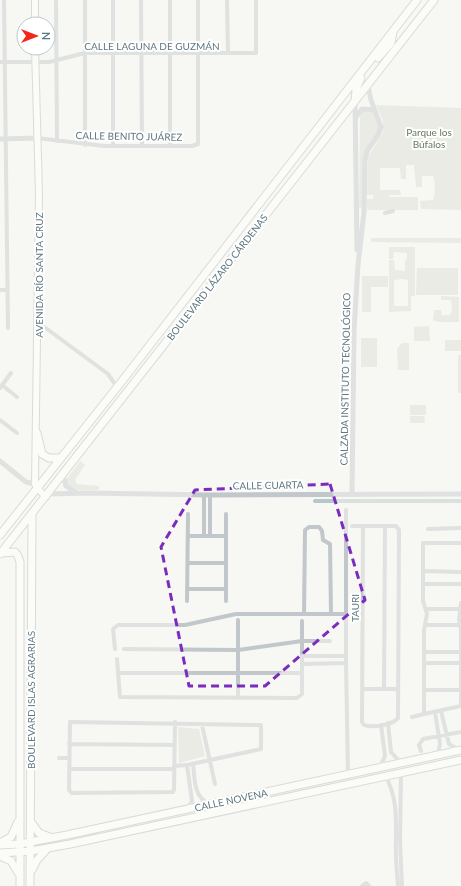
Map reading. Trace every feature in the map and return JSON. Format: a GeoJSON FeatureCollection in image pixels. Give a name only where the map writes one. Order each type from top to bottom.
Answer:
{"type":"FeatureCollection","features":[{"type":"Feature","properties":{"kind":"main road"},"geometry":{"type":"LineString","coordinates":[[35,0],[35,16]]}},
{"type":"Feature","properties":{"kind":"main road","name":"BOULEVARD LÁZARO CÁRDENAS"},"geometry":{"type":"LineString","coordinates":[[0,535],[36,486],[117,387],[417,0]]}},
{"type":"Feature","properties":{"kind":"main road","name":"BOULEVARD LÁZARO CÁRDENAS"},"geometry":{"type":"LineString","coordinates":[[1,554],[434,0]]}},
{"type":"Feature","properties":{"kind":"main road"},"geometry":{"type":"LineString","coordinates":[[355,101],[358,83],[391,43],[393,32]]}},
{"type":"Feature","properties":{"kind":"main road","name":"AVENIDA RÍO SANTA CRUZ"},"geometry":{"type":"LineString","coordinates":[[35,56],[39,194],[39,323],[36,486]]}},
{"type":"Feature","properties":{"kind":"main road"},"geometry":{"type":"LineString","coordinates":[[265,195],[271,196],[274,203]]}},
{"type":"Feature","properties":{"kind":"main road"},"geometry":{"type":"LineString","coordinates":[[164,325],[170,327],[172,334]]}},
{"type":"Feature","properties":{"kind":"main road"},"geometry":{"type":"LineString","coordinates":[[124,378],[127,394]]}},
{"type":"Feature","properties":{"kind":"main road"},"geometry":{"type":"LineString","coordinates":[[117,387],[119,394],[118,405]]}},
{"type":"Feature","properties":{"kind":"main road"},"geometry":{"type":"LineString","coordinates":[[37,433],[42,454],[49,458],[60,458]]}},
{"type":"Feature","properties":{"kind":"main road"},"geometry":{"type":"LineString","coordinates":[[36,486],[47,496]]}},
{"type":"Feature","properties":{"kind":"main road","name":"BOULEVARD ISLAS AGRARIAS"},"geometry":{"type":"LineString","coordinates":[[30,886],[32,515]]}},
{"type":"Feature","properties":{"kind":"main road","name":"BOULEVARD ISLAS AGRARIAS"},"geometry":{"type":"LineString","coordinates":[[1,554],[15,552],[20,559],[20,886]]}},
{"type":"Feature","properties":{"kind":"main road"},"geometry":{"type":"LineString","coordinates":[[20,631],[23,629],[27,630],[28,656],[31,661]]}},
{"type":"Feature","properties":{"kind":"main road"},"geometry":{"type":"LineString","coordinates":[[20,746],[23,753],[24,767],[31,768]]}},
{"type":"Feature","properties":{"kind":"main road","name":"CALLE NOVENA"},"geometry":{"type":"LineString","coordinates":[[0,844],[20,844],[54,838],[460,750]]}},
{"type":"Feature","properties":{"kind":"main road","name":"CALLE NOVENA"},"geometry":{"type":"LineString","coordinates":[[0,854],[47,848],[461,760]]}},
{"type":"Feature","properties":{"kind":"main road"},"geometry":{"type":"LineString","coordinates":[[348,775],[350,784]]}},
{"type":"Feature","properties":{"kind":"main road"},"geometry":{"type":"LineString","coordinates":[[0,844],[13,834],[20,818]]}},
{"type":"Feature","properties":{"kind":"main road"},"geometry":{"type":"LineString","coordinates":[[31,821],[40,833],[54,838]]}},
{"type":"Feature","properties":{"kind":"main road"},"geometry":{"type":"LineString","coordinates":[[30,874],[37,860],[47,848]]}},
{"type":"Feature","properties":{"kind":"main road"},"geometry":{"type":"LineString","coordinates":[[0,854],[11,861],[20,877]]}},
{"type":"Feature","properties":{"kind":"street"},"geometry":{"type":"LineString","coordinates":[[4,0],[2,62],[8,328]]}},
{"type":"Feature","properties":{"kind":"street"},"geometry":{"type":"LineString","coordinates":[[56,0],[57,141]]}},
{"type":"Feature","properties":{"kind":"street"},"geometry":{"type":"LineString","coordinates":[[85,0],[85,145]]}},
{"type":"Feature","properties":{"kind":"street"},"geometry":{"type":"LineString","coordinates":[[113,0],[113,146]]}},
{"type":"Feature","properties":{"kind":"street"},"geometry":{"type":"LineString","coordinates":[[141,0],[142,146]]}},
{"type":"Feature","properties":{"kind":"street"},"geometry":{"type":"LineString","coordinates":[[170,0],[170,146]]}},
{"type":"Feature","properties":{"kind":"street"},"geometry":{"type":"LineString","coordinates":[[198,0],[198,53]]}},
{"type":"Feature","properties":{"kind":"street"},"geometry":{"type":"LineString","coordinates":[[227,0],[228,53]]}},
{"type":"Feature","properties":{"kind":"street","name":"CALLE LAGUNA DE GUZMÁN"},"geometry":{"type":"LineString","coordinates":[[2,62],[57,60],[85,53],[256,53],[256,0]]}},
{"type":"Feature","properties":{"kind":"street","name":"CALLE BENITO JUÁREZ"},"geometry":{"type":"LineString","coordinates":[[37,138],[85,145],[170,146],[198,144],[198,53]]}},
{"type":"Feature","properties":{"kind":"street","name":"CALZADA INSTITUTO TECNOLÓGICO"},"geometry":{"type":"LineString","coordinates":[[352,493],[354,330],[358,265],[364,209],[365,157],[381,127],[368,86]]}},
{"type":"Feature","properties":{"kind":"street","name":"CALZADA INSTITUTO TECNOLÓGICO"},"geometry":{"type":"LineString","coordinates":[[355,101],[358,265]]}},
{"type":"Feature","properties":{"kind":"street"},"geometry":{"type":"LineString","coordinates":[[356,118],[362,109],[375,110]]}},
{"type":"Feature","properties":{"kind":"street"},"geometry":{"type":"LineString","coordinates":[[3,139],[37,138]]}},
{"type":"Feature","properties":{"kind":"street"},"geometry":{"type":"LineString","coordinates":[[357,209],[364,209]]}},
{"type":"Feature","properties":{"kind":"street"},"geometry":{"type":"LineString","coordinates":[[385,213],[393,211]]}},
{"type":"Feature","properties":{"kind":"street"},"geometry":{"type":"LineString","coordinates":[[0,290],[7,290]]}},
{"type":"Feature","properties":{"kind":"street"},"geometry":{"type":"LineString","coordinates":[[39,323],[103,370],[117,387]]}},
{"type":"Feature","properties":{"kind":"street"},"geometry":{"type":"LineString","coordinates":[[11,373],[1,387],[17,397]]}},
{"type":"Feature","properties":{"kind":"street"},"geometry":{"type":"LineString","coordinates":[[0,420],[17,433]]}},
{"type":"Feature","properties":{"kind":"street"},"geometry":{"type":"LineString","coordinates":[[0,461],[26,482],[36,486]]}},
{"type":"Feature","properties":{"kind":"street"},"geometry":{"type":"LineString","coordinates":[[63,475],[66,486],[76,493]]}},
{"type":"Feature","properties":{"kind":"street","name":"CALLE CUARTA"},"geometry":{"type":"LineString","coordinates":[[47,496],[76,493],[204,495],[352,493],[461,494]]}},
{"type":"Feature","properties":{"kind":"street"},"geometry":{"type":"LineString","coordinates":[[204,495],[204,536]]}},
{"type":"Feature","properties":{"kind":"street"},"geometry":{"type":"LineString","coordinates":[[210,495],[210,536]]}},
{"type":"Feature","properties":{"kind":"street"},"geometry":{"type":"LineString","coordinates":[[346,510],[345,614],[348,775]]}},
{"type":"Feature","properties":{"kind":"street"},"geometry":{"type":"LineString","coordinates":[[187,601],[188,514]]}},
{"type":"Feature","properties":{"kind":"street"},"geometry":{"type":"LineString","coordinates":[[226,514],[226,601]]}},
{"type":"Feature","properties":{"kind":"street"},"geometry":{"type":"LineString","coordinates":[[352,526],[396,526],[399,530],[398,718],[396,721],[381,725],[384,760],[380,768]]}},
{"type":"Feature","properties":{"kind":"street","name":"TAURI"},"geometry":{"type":"LineString","coordinates":[[363,526],[363,724],[371,727],[381,725]]}},
{"type":"Feature","properties":{"kind":"street"},"geometry":{"type":"LineString","coordinates":[[384,689],[385,526]]}},
{"type":"Feature","properties":{"kind":"street"},"geometry":{"type":"LineString","coordinates":[[304,614],[305,530],[309,527],[319,527],[322,532],[322,540],[330,544],[331,614]]}},
{"type":"Feature","properties":{"kind":"street"},"geometry":{"type":"LineString","coordinates":[[428,529],[461,528]]}},
{"type":"Feature","properties":{"kind":"street"},"geometry":{"type":"LineString","coordinates":[[188,536],[226,536]]}},
{"type":"Feature","properties":{"kind":"street"},"geometry":{"type":"LineString","coordinates":[[424,714],[424,630],[426,625],[426,609],[423,601],[423,543],[461,543]]}},
{"type":"Feature","properties":{"kind":"street"},"geometry":{"type":"LineString","coordinates":[[188,562],[226,563]]}},
{"type":"Feature","properties":{"kind":"street"},"geometry":{"type":"LineString","coordinates":[[423,571],[461,572]]}},
{"type":"Feature","properties":{"kind":"street"},"geometry":{"type":"LineString","coordinates":[[423,584],[461,584]]}},
{"type":"Feature","properties":{"kind":"street"},"geometry":{"type":"LineString","coordinates":[[188,589],[226,589]]}},
{"type":"Feature","properties":{"kind":"street"},"geometry":{"type":"LineString","coordinates":[[412,716],[461,706],[461,603]]}},
{"type":"Feature","properties":{"kind":"street"},"geometry":{"type":"LineString","coordinates":[[426,609],[460,609]]}},
{"type":"Feature","properties":{"kind":"street"},"geometry":{"type":"LineString","coordinates":[[115,649],[113,630],[118,625],[185,625],[236,614],[345,614]]}},
{"type":"Feature","properties":{"kind":"street"},"geometry":{"type":"LineString","coordinates":[[238,620],[238,698]]}},
{"type":"Feature","properties":{"kind":"street"},"geometry":{"type":"LineString","coordinates":[[117,659],[120,673],[120,697],[297,698],[302,694],[302,621]]}},
{"type":"Feature","properties":{"kind":"street"},"geometry":{"type":"LineString","coordinates":[[426,625],[460,625]]}},
{"type":"Feature","properties":{"kind":"street"},"geometry":{"type":"LineString","coordinates":[[124,649],[238,650],[302,641],[330,641]]}},
{"type":"Feature","properties":{"kind":"street"},"geometry":{"type":"LineString","coordinates":[[424,652],[461,652]]}},
{"type":"Feature","properties":{"kind":"street"},"geometry":{"type":"LineString","coordinates":[[302,656],[346,656]]}},
{"type":"Feature","properties":{"kind":"street"},"geometry":{"type":"LineString","coordinates":[[424,663],[461,662]]}},
{"type":"Feature","properties":{"kind":"street"},"geometry":{"type":"LineString","coordinates":[[302,664],[346,663]]}},
{"type":"Feature","properties":{"kind":"street"},"geometry":{"type":"LineString","coordinates":[[120,673],[302,673]]}},
{"type":"Feature","properties":{"kind":"street"},"geometry":{"type":"LineString","coordinates":[[362,689],[398,689]]}},
{"type":"Feature","properties":{"kind":"street"},"geometry":{"type":"LineString","coordinates":[[424,690],[461,690]]}},
{"type":"Feature","properties":{"kind":"street"},"geometry":{"type":"LineString","coordinates":[[441,711],[449,744],[460,750]]}},
{"type":"Feature","properties":{"kind":"street"},"geometry":{"type":"LineString","coordinates":[[435,712],[440,744],[438,755]]}},
{"type":"Feature","properties":{"kind":"street"},"geometry":{"type":"LineString","coordinates":[[70,769],[174,768],[261,749],[261,725],[202,725],[175,722],[70,722],[69,790],[72,793],[171,792],[174,789],[174,768],[175,745],[175,722]]}},
{"type":"Feature","properties":{"kind":"street"},"geometry":{"type":"LineString","coordinates":[[388,723],[390,752],[401,763]]}},
{"type":"Feature","properties":{"kind":"street"},"geometry":{"type":"LineString","coordinates":[[202,725],[214,784]]}},
{"type":"Feature","properties":{"kind":"street"},"geometry":{"type":"LineString","coordinates":[[421,751],[420,741],[461,732]]}},
{"type":"Feature","properties":{"kind":"street"},"geometry":{"type":"LineString","coordinates":[[69,744],[175,745]]}},
{"type":"Feature","properties":{"kind":"street"},"geometry":{"type":"LineString","coordinates":[[384,747],[390,746]]}},
{"type":"Feature","properties":{"kind":"street"},"geometry":{"type":"LineString","coordinates":[[59,758],[69,758]]}},
{"type":"Feature","properties":{"kind":"street"},"geometry":{"type":"LineString","coordinates":[[193,764],[198,795],[202,801],[209,805]]}},
{"type":"Feature","properties":{"kind":"street"},"geometry":{"type":"LineString","coordinates":[[187,765],[192,801],[187,809]]}},
{"type":"Feature","properties":{"kind":"street"},"geometry":{"type":"LineString","coordinates":[[401,773],[397,797],[397,818],[402,886]]}},
{"type":"Feature","properties":{"kind":"street"},"geometry":{"type":"LineString","coordinates":[[386,776],[397,797]]}},
{"type":"Feature","properties":{"kind":"street"},"geometry":{"type":"LineString","coordinates":[[398,840],[398,886]]}},
{"type":"Feature","properties":{"kind":"street"},"geometry":{"type":"LineString","coordinates":[[362,886],[366,883],[369,886]]}},
{"type":"Feature","properties":{"kind":"highlighted area"},"geometry":{"type":"Polygon","coordinates":[[[330,484],[365,600],[265,686],[189,686],[161,547],[195,490],[330,484]]]}},
{"type":"Feature","properties":{"kind":"green space","name":"Parque los Búfalos"},"geometry":{"type":"Polygon","coordinates":[[[376,105],[461,108],[461,210],[421,209],[420,201],[433,200],[435,182],[433,176],[422,176],[422,187],[416,187],[414,165],[406,165],[406,179],[401,179],[400,168],[380,168],[380,190],[400,190],[401,195],[389,195],[389,197],[418,197],[418,210],[367,209],[367,199],[373,199],[373,195],[367,195],[368,157],[383,132],[383,121],[376,105]]]}},
{"type":"Feature","properties":{"kind":"green space"},"geometry":{"type":"Polygon","coordinates":[[[363,111],[375,112],[379,126],[377,135],[367,147],[362,207],[359,208],[360,116],[363,111]]]}},
{"type":"Feature","properties":{"kind":"green space"},"geometry":{"type":"Polygon","coordinates":[[[371,238],[461,238],[461,243],[371,242],[371,238]]]}},
{"type":"Feature","properties":{"kind":"green space"},"geometry":{"type":"Polygon","coordinates":[[[389,247],[415,247],[415,296],[411,296],[411,311],[389,312],[389,260],[394,260],[395,270],[405,271],[405,260],[407,259],[407,253],[394,252],[393,259],[389,259],[389,247]],[[394,280],[394,306],[408,306],[408,280],[394,280]]]}},
{"type":"Feature","properties":{"kind":"green space"},"geometry":{"type":"Polygon","coordinates":[[[417,268],[458,268],[458,295],[416,295],[417,268]]]}},
{"type":"Feature","properties":{"kind":"green space"},"geometry":{"type":"Polygon","coordinates":[[[362,276],[388,276],[388,287],[371,287],[371,312],[362,312],[362,276]]]}},
{"type":"Feature","properties":{"kind":"green space"},"geometry":{"type":"Polygon","coordinates":[[[441,296],[459,297],[459,322],[438,322],[433,320],[434,310],[441,310],[442,315],[450,315],[452,311],[451,300],[441,300],[441,296]]]}},
{"type":"Feature","properties":{"kind":"green space"},"geometry":{"type":"Polygon","coordinates":[[[429,326],[430,341],[414,341],[414,327],[429,326]]]}},
{"type":"Feature","properties":{"kind":"green space"},"geometry":{"type":"Polygon","coordinates":[[[361,338],[377,338],[377,367],[361,367],[361,338]]]}},
{"type":"Feature","properties":{"kind":"green space"},"geometry":{"type":"Polygon","coordinates":[[[445,340],[461,340],[461,351],[445,351],[445,340]]]}},
{"type":"Feature","properties":{"kind":"green space"},"geometry":{"type":"Polygon","coordinates":[[[402,343],[409,343],[409,370],[398,370],[397,349],[402,343]]]}},
{"type":"Feature","properties":{"kind":"green space"},"geometry":{"type":"Polygon","coordinates":[[[458,355],[461,355],[461,393],[458,393],[458,355]]]}},
{"type":"Feature","properties":{"kind":"green space"},"geometry":{"type":"Polygon","coordinates":[[[410,405],[426,405],[426,415],[410,415],[410,405]]]}},
{"type":"Feature","properties":{"kind":"green space"},"geometry":{"type":"Polygon","coordinates":[[[410,416],[424,416],[425,423],[410,423],[410,416]]]}},
{"type":"Feature","properties":{"kind":"green space"},"geometry":{"type":"Polygon","coordinates":[[[80,461],[85,465],[75,480],[77,484],[99,486],[99,490],[74,490],[67,485],[66,480],[80,461]]]}},
{"type":"Feature","properties":{"kind":"green space"},"geometry":{"type":"Polygon","coordinates":[[[178,727],[199,729],[205,756],[179,763],[178,727]]]}},
{"type":"Feature","properties":{"kind":"waterway"},"geometry":{"type":"LineString","coordinates":[[315,501],[461,501]]}}]}
